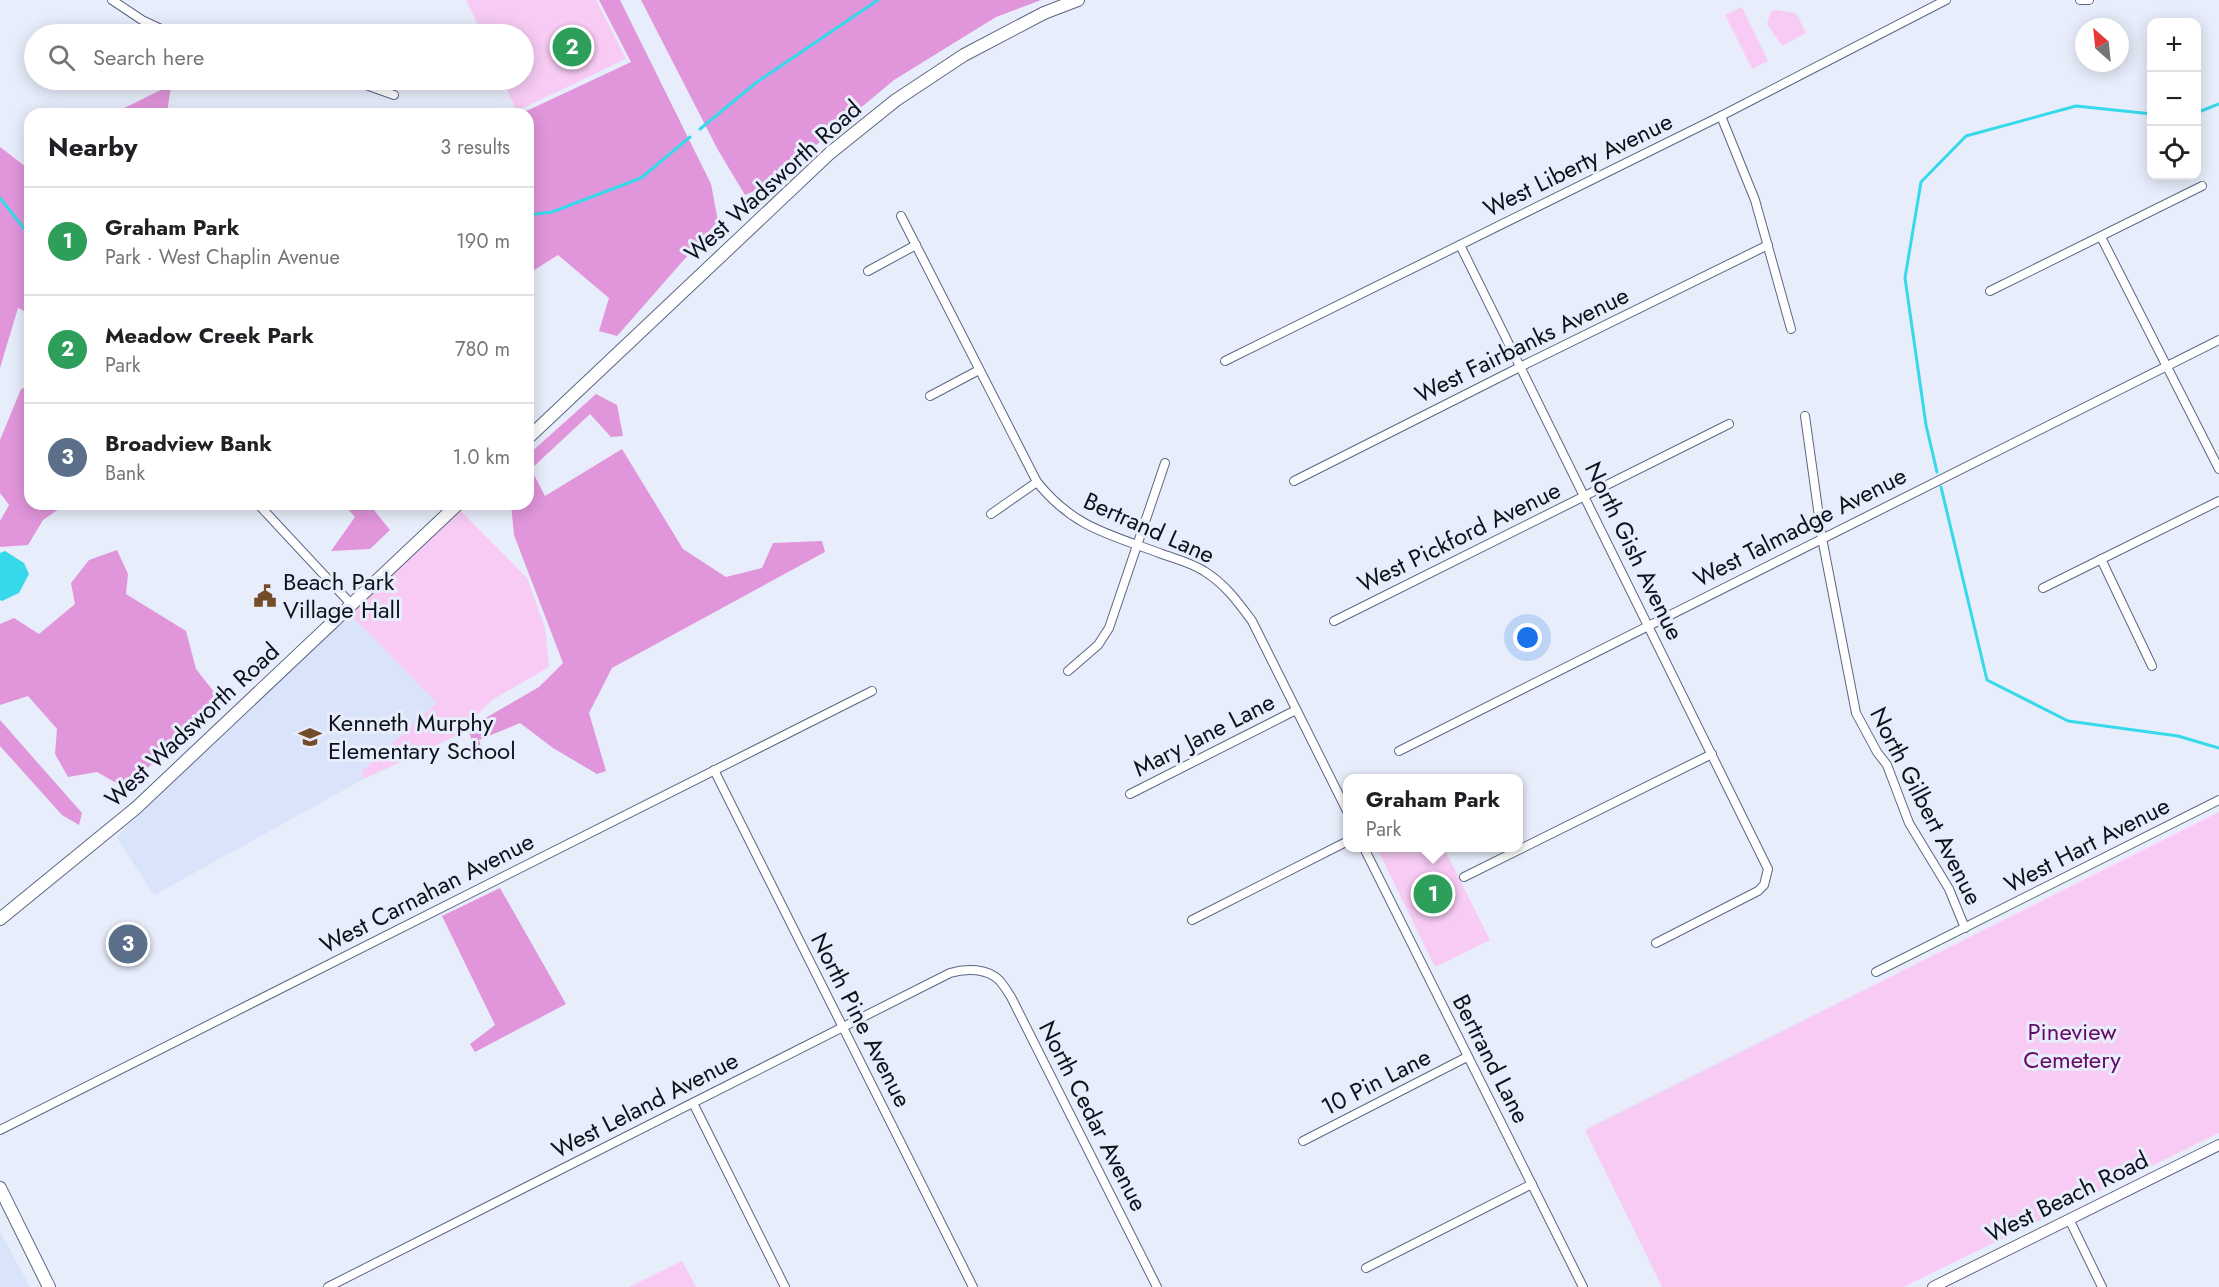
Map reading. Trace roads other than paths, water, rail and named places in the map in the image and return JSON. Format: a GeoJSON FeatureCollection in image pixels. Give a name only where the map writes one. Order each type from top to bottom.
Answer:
{"type":"FeatureCollection","features":[{"type":"Feature","properties":{"kind":"main road","name":"West Wadsworth Road"},"geometry":{"type":"LineString","coordinates":[[534,432],[830,153],[888,106],[964,55],[1044,13],[1078,0]]}},
{"type":"Feature","properties":{"kind":"main road","name":"West Wadsworth Road"},"geometry":{"type":"LineString","coordinates":[[0,919],[136,808],[452,510]]}},
{"type":"Feature","properties":{"kind":"main road"},"geometry":{"type":"LineString","coordinates":[[0,1188],[49,1287]]}},
{"type":"Feature","properties":{"kind":"street"},"geometry":{"type":"LineString","coordinates":[[112,0],[151,24]]}},
{"type":"Feature","properties":{"kind":"street","name":"West Liberty Avenue"},"geometry":{"type":"LineString","coordinates":[[1225,361],[1721,116],[1946,0]]}},
{"type":"Feature","properties":{"kind":"street"},"geometry":{"type":"LineString","coordinates":[[2080,0],[2089,0]]}},
{"type":"Feature","properties":{"kind":"street"},"geometry":{"type":"LineString","coordinates":[[380,90],[394,95]]}},
{"type":"Feature","properties":{"kind":"street"},"geometry":{"type":"LineString","coordinates":[[1721,116],[1755,200],[1791,329]]}},
{"type":"Feature","properties":{"kind":"street"},"geometry":{"type":"LineString","coordinates":[[1990,291],[2202,186]]}},
{"type":"Feature","properties":{"kind":"street","name":"Bertrand Lane"},"geometry":{"type":"LineString","coordinates":[[901,216],[1037,482],[1063,511],[1108,535],[1202,570],[1217,580],[1233,596],[1252,621],[1343,805]]}},
{"type":"Feature","properties":{"kind":"street"},"geometry":{"type":"LineString","coordinates":[[2101,237],[2219,469]]}},
{"type":"Feature","properties":{"kind":"street"},"geometry":{"type":"LineString","coordinates":[[868,271],[916,245]]}},
{"type":"Feature","properties":{"kind":"street","name":"North Gish Avenue"},"geometry":{"type":"LineString","coordinates":[[1460,245],[1768,869],[1764,885],[1758,891],[1656,943]]}},
{"type":"Feature","properties":{"kind":"street","name":"West Fairbanks Avenue"},"geometry":{"type":"LineString","coordinates":[[1294,481],[1768,245]]}},
{"type":"Feature","properties":{"kind":"street","name":"West Talmadge Avenue"},"geometry":{"type":"LineString","coordinates":[[1399,751],[2219,340]]}},
{"type":"Feature","properties":{"kind":"street"},"geometry":{"type":"LineString","coordinates":[[930,396],[979,370]]}},
{"type":"Feature","properties":{"kind":"street","name":"North Gilbert Avenue"},"geometry":{"type":"LineString","coordinates":[[1804,416],[1822,538],[1856,713],[1877,752],[1887,765],[1909,823],[1949,889],[1965,928]]}},
{"type":"Feature","properties":{"kind":"street","name":"West Pickford Avenue"},"geometry":{"type":"LineString","coordinates":[[1334,621],[1729,424]]}},
{"type":"Feature","properties":{"kind":"street"},"geometry":{"type":"LineString","coordinates":[[1068,671],[1098,645],[1109,628],[1165,463]]}},
{"type":"Feature","properties":{"kind":"street"},"geometry":{"type":"LineString","coordinates":[[991,514],[1037,482]]}},
{"type":"Feature","properties":{"kind":"street"},"geometry":{"type":"LineString","coordinates":[[2043,588],[2219,501]]}},
{"type":"Feature","properties":{"kind":"street"},"geometry":{"type":"LineString","coordinates":[[264,510],[352,605]]}},
{"type":"Feature","properties":{"kind":"street"},"geometry":{"type":"LineString","coordinates":[[2101,559],[2152,666]]}},
{"type":"Feature","properties":{"kind":"street","name":"West Carnahan Avenue"},"geometry":{"type":"LineString","coordinates":[[0,1130],[872,691]]}},
{"type":"Feature","properties":{"kind":"street","name":"Mary Jane Lane"},"geometry":{"type":"LineString","coordinates":[[1130,794],[1296,710]]}},
{"type":"Feature","properties":{"kind":"street"},"geometry":{"type":"LineString","coordinates":[[1523,848],[1712,754]]}},
{"type":"Feature","properties":{"kind":"street","name":"North Pine Avenue"},"geometry":{"type":"LineString","coordinates":[[714,770],[973,1287]]}},
{"type":"Feature","properties":{"kind":"street","name":"West Hart Avenue"},"geometry":{"type":"LineString","coordinates":[[1876,972],[2219,800]]}},
{"type":"Feature","properties":{"kind":"street"},"geometry":{"type":"LineString","coordinates":[[1192,920],[1343,843]]}},
{"type":"Feature","properties":{"kind":"street","name":"Bertrand Lane"},"geometry":{"type":"LineString","coordinates":[[1367,852],[1583,1287]]}},
{"type":"Feature","properties":{"kind":"street"},"geometry":{"type":"LineString","coordinates":[[1464,877],[1514,852]]}},
{"type":"Feature","properties":{"kind":"street","name":"West Leland Avenue"},"geometry":{"type":"LineString","coordinates":[[328,1287],[950,973],[961,969],[983,972]]}},
{"type":"Feature","properties":{"kind":"street","name":"North Cedar Avenue"},"geometry":{"type":"LineString","coordinates":[[983,972],[1000,980],[1011,997],[1157,1287]]}},
{"type":"Feature","properties":{"kind":"street","name":"10 Pin Lane"},"geometry":{"type":"LineString","coordinates":[[1303,1141],[1467,1057]]}},
{"type":"Feature","properties":{"kind":"street"},"geometry":{"type":"LineString","coordinates":[[693,1102],[785,1287]]}},
{"type":"Feature","properties":{"kind":"street","name":"West Beach Road"},"geometry":{"type":"LineString","coordinates":[[1933,1287],[2219,1145]]}},
{"type":"Feature","properties":{"kind":"street"},"geometry":{"type":"LineString","coordinates":[[1366,1268],[1532,1184]]}},
{"type":"Feature","properties":{"kind":"street"},"geometry":{"type":"LineString","coordinates":[[2069,1219],[2102,1287]]}},
{"type":"Feature","properties":{"kind":"water"},"geometry":{"type":"Polygon","coordinates":[[[5,551],[24,563],[29,574],[19,593],[2,601],[0,600],[0,553],[5,551]]]}},
{"type":"Feature","properties":{"kind":"waterway"},"geometry":{"type":"LineString","coordinates":[[700,129],[757,82],[878,0]]}},
{"type":"Feature","properties":{"kind":"waterway"},"geometry":{"type":"LineString","coordinates":[[2201,111],[2219,104]]}},
{"type":"Feature","properties":{"kind":"waterway"},"geometry":{"type":"LineString","coordinates":[[1937,472],[1926,425],[1905,278],[1921,182],[1966,136],[2076,106],[2147,113]]}},
{"type":"Feature","properties":{"kind":"waterway"},"geometry":{"type":"LineString","coordinates":[[534,214],[552,212],[641,178],[690,137]]}},
{"type":"Feature","properties":{"kind":"waterway"},"geometry":{"type":"LineString","coordinates":[[0,198],[24,228]]}},
{"type":"Feature","properties":{"kind":"waterway"},"geometry":{"type":"LineString","coordinates":[[1941,487],[1987,680],[2068,721],[2178,736],[2219,748]]}},
{"type":"Feature","properties":{"kind":"place","name":"Meadow Creek Park"},"geometry":{"type":"Point","coordinates":[572,47]}},
{"type":"Feature","properties":{"kind":"place","name":"Beach Park Village Hall"},"geometry":{"type":"Point","coordinates":[265,596]}},
{"type":"Feature","properties":{"kind":"place","name":"Kenneth Murphy Elementary School"},"geometry":{"type":"Point","coordinates":[310,737]}},
{"type":"Feature","properties":{"kind":"place","name":"Graham Park"},"geometry":{"type":"Point","coordinates":[1433,894]}},
{"type":"Feature","properties":{"kind":"place","name":"Broadview Bank"},"geometry":{"type":"Point","coordinates":[128,944]}},
{"type":"Feature","properties":{"kind":"park label","name":"Pineview Cemetery"},"geometry":{"type":"Point","coordinates":[2072,1046]}}]}
